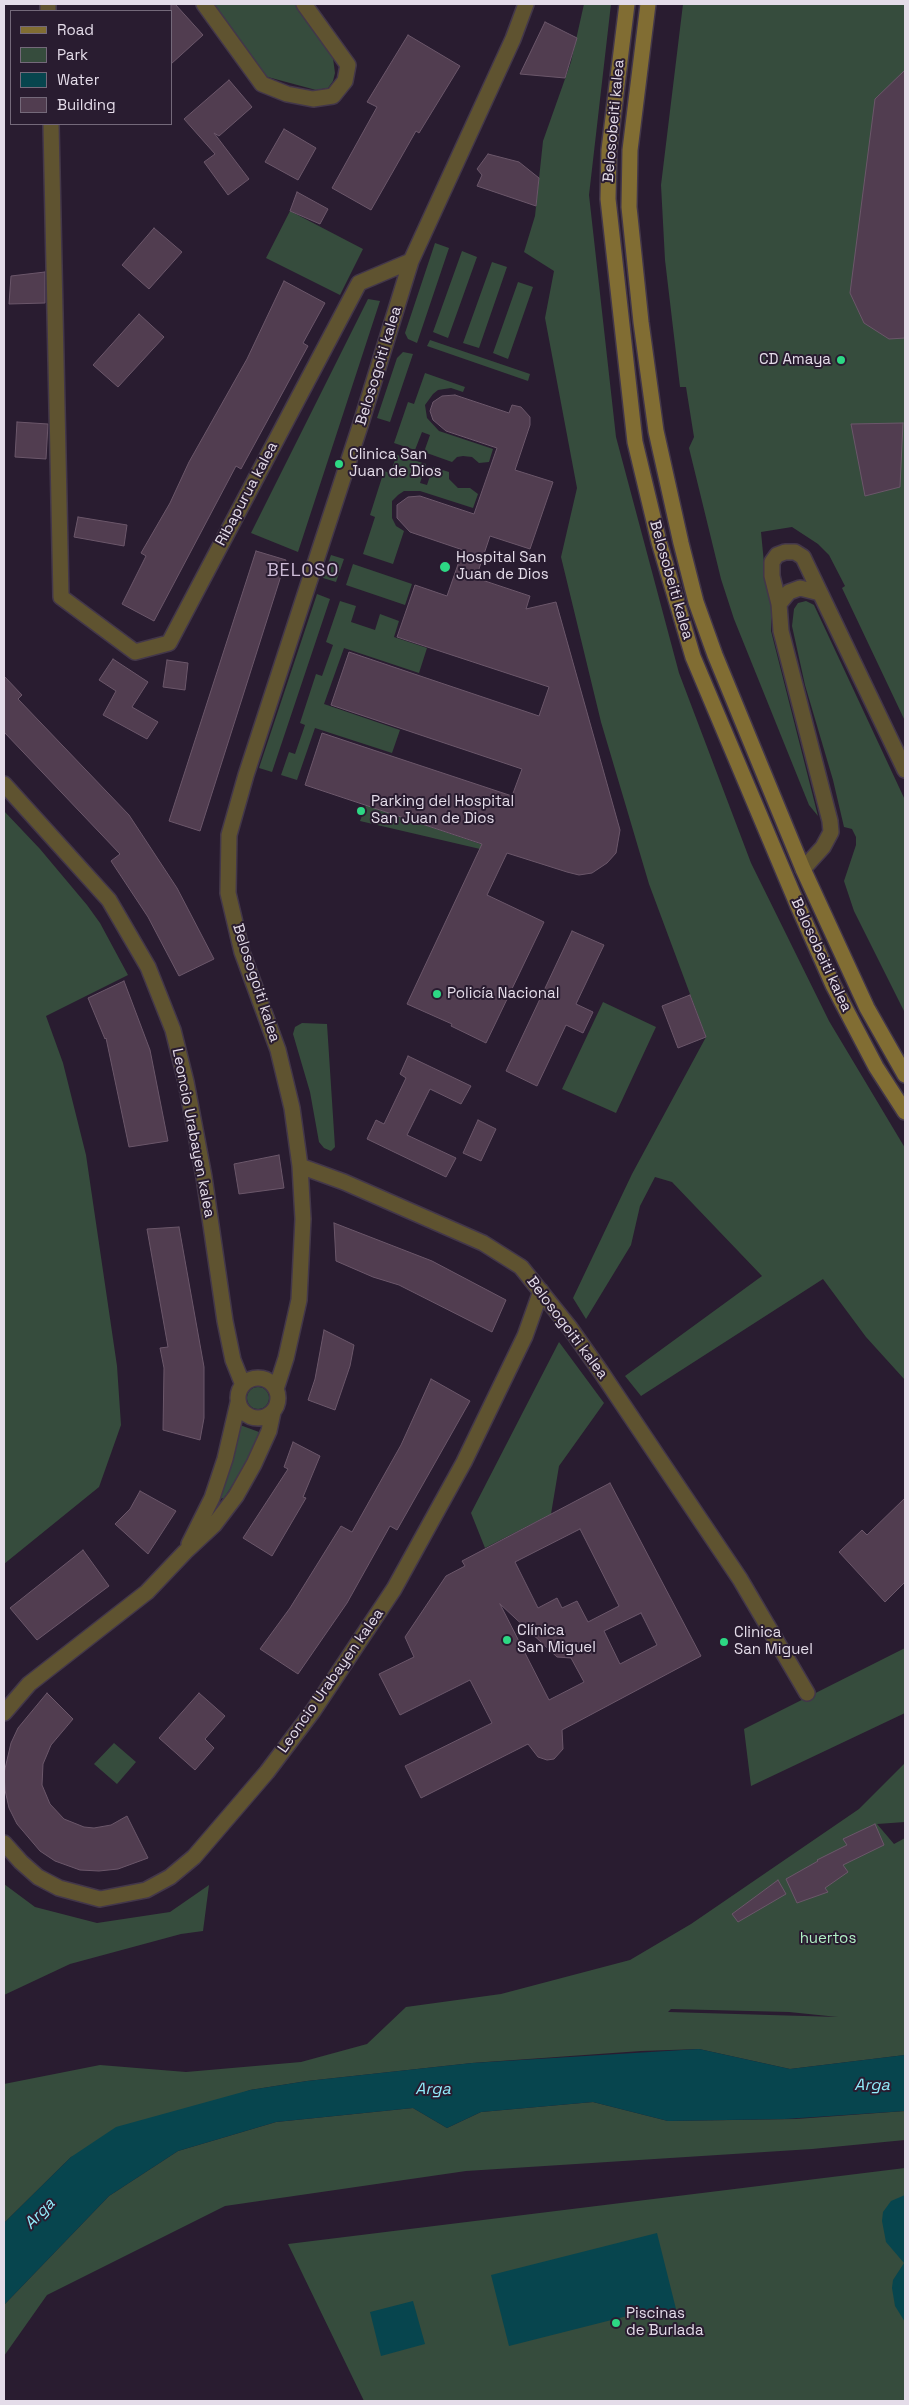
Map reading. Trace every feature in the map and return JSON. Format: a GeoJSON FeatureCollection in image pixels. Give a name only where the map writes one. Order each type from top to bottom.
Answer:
{"type":"FeatureCollection","features":[{"type":"Feature","properties":{"kind":"main road","name":"Belosobeiti kalea"},"geometry":{"type":"LineString","coordinates":[[628,4],[609,150],[608,199],[635,442],[659,542],[694,657],[798,906],[833,985],[876,1067],[905,1112]]}},
{"type":"Feature","properties":{"kind":"main road","name":"Belosobeiti kalea"},"geometry":{"type":"LineString","coordinates":[[648,4],[630,150],[629,206],[641,322],[656,431],[681,543],[696,602],[803,868],[867,1008],[905,1075]]}},
{"type":"Feature","properties":{"kind":"street"},"geometry":{"type":"LineString","coordinates":[[204,4],[262,84],[287,94],[313,99],[333,96],[345,81],[348,65],[304,4]]}},
{"type":"Feature","properties":{"kind":"street","name":"Belosogoiti kalea"},"geometry":{"type":"LineString","coordinates":[[526,4],[513,39],[485,95],[411,261],[246,774],[229,835],[228,892],[242,952],[278,1050],[292,1108],[300,1166],[344,1182],[483,1243],[521,1267],[601,1372],[740,1579],[806,1693]]}},
{"type":"Feature","properties":{"kind":"street","name":"Ribapurua kalea"},"geometry":{"type":"LineString","coordinates":[[51,125],[61,597],[134,652],[169,643],[359,283],[411,261]]}},
{"type":"Feature","properties":{"kind":"street"},"geometry":{"type":"LineString","coordinates":[[803,868],[828,840],[831,832],[830,821],[780,631],[779,604],[772,576],[772,562],[777,555],[785,552],[795,552],[803,557],[905,770]]}},
{"type":"Feature","properties":{"kind":"street"},"geometry":{"type":"LineString","coordinates":[[779,604],[789,592],[800,588],[820,593]]}},
{"type":"Feature","properties":{"kind":"street","name":"Leoncio Urabayen kalea"},"geometry":{"type":"LineString","coordinates":[[4,784],[109,900],[148,967],[173,1030],[186,1082],[204,1177],[225,1321],[233,1360],[244,1384]]}},
{"type":"Feature","properties":{"kind":"street"},"geometry":{"type":"LineString","coordinates":[[4,1713],[30,1684],[147,1592],[214,1525],[236,1496],[269,1431],[277,1402],[276,1389],[286,1358],[299,1300],[303,1219],[300,1166]]}},
{"type":"Feature","properties":{"kind":"street","name":"Leoncio Urabayen kalea"},"geometry":{"type":"LineString","coordinates":[[4,1843],[20,1862],[38,1877],[59,1888],[100,1898],[146,1890],[170,1877],[194,1857],[267,1772],[313,1711],[394,1589],[464,1462],[525,1336],[541,1291]]}},
{"type":"Feature","properties":{"kind":"street"},"geometry":{"type":"LineString","coordinates":[[185,1552],[212,1498],[225,1458],[238,1403],[238,1394],[244,1384],[252,1379],[260,1378],[271,1383],[276,1389]]}},
{"type":"Feature","properties":{"kind":"street"},"geometry":{"type":"LineString","coordinates":[[238,1403],[242,1411],[251,1417],[263,1418],[273,1412]]}},
{"type":"Feature","properties":{"kind":"green space"},"geometry":{"type":"Polygon","coordinates":[[[212,4],[295,4],[333,58],[335,73],[333,81],[328,88],[316,90],[264,76],[212,4]]]}},
{"type":"Feature","properties":{"kind":"green space"},"geometry":{"type":"Polygon","coordinates":[[[584,4],[611,4],[589,195],[616,437],[679,673],[751,863],[829,1021],[905,1148],[905,1380],[866,1337],[823,1279],[641,1396],[625,1376],[762,1276],[672,1182],[655,1177],[640,1206],[631,1245],[586,1319],[573,1298],[632,1174],[706,1037],[649,884],[601,722],[561,557],[577,488],[545,318],[554,271],[524,252],[535,216],[543,141],[571,62],[584,4]]]}},
{"type":"Feature","properties":{"kind":"green space"},"geometry":{"type":"Polygon","coordinates":[[[683,4],[905,4],[905,721],[842,588],[845,586],[829,555],[818,544],[792,527],[761,532],[764,563],[771,595],[771,631],[818,816],[809,805],[734,619],[721,579],[689,448],[694,437],[686,387],[680,387],[665,260],[661,185],[683,4]]]}},
{"type":"Feature","properties":{"kind":"green space"},"geometry":{"type":"Polygon","coordinates":[[[290,211],[363,249],[340,295],[266,258],[290,211]]]}},
{"type":"Feature","properties":{"kind":"green space"},"geometry":{"type":"Polygon","coordinates":[[[435,243],[449,248],[417,343],[408,339],[405,333],[435,243]]]}},
{"type":"Feature","properties":{"kind":"green space"},"geometry":{"type":"Polygon","coordinates":[[[462,251],[477,257],[448,338],[433,332],[462,251]]]}},
{"type":"Feature","properties":{"kind":"green space"},"geometry":{"type":"Polygon","coordinates":[[[492,262],[507,267],[479,348],[463,343],[492,262]]]}},
{"type":"Feature","properties":{"kind":"green space"},"geometry":{"type":"Polygon","coordinates":[[[518,282],[533,287],[508,359],[493,353],[518,282]]]}},
{"type":"Feature","properties":{"kind":"green space"},"geometry":{"type":"Polygon","coordinates":[[[368,299],[380,301],[298,552],[251,533],[368,299]]]}},
{"type":"Feature","properties":{"kind":"green space"},"geometry":{"type":"Polygon","coordinates":[[[430,340],[530,374],[528,381],[427,346],[430,340]]]}},
{"type":"Feature","properties":{"kind":"green space"},"geometry":{"type":"Polygon","coordinates":[[[403,352],[413,354],[390,422],[377,418],[397,358],[403,352]]]}},
{"type":"Feature","properties":{"kind":"green space"},"geometry":{"type":"Polygon","coordinates":[[[425,373],[465,387],[463,392],[451,388],[438,390],[433,394],[425,405],[427,418],[439,431],[493,449],[489,462],[479,463],[472,457],[463,456],[457,457],[452,462],[424,452],[430,435],[422,432],[415,450],[394,443],[408,402],[414,404],[425,373]]]}},
{"type":"Feature","properties":{"kind":"green space"},"geometry":{"type":"Polygon","coordinates":[[[397,455],[426,464],[420,483],[427,485],[433,467],[449,472],[449,479],[458,488],[470,488],[478,494],[473,508],[420,491],[404,491],[398,495],[392,501],[392,518],[396,526],[404,531],[393,564],[363,554],[375,517],[370,515],[384,471],[390,473],[397,455]]]}},
{"type":"Feature","properties":{"kind":"green space"},"geometry":{"type":"Polygon","coordinates":[[[331,555],[344,559],[336,582],[323,578],[331,555]]]}},
{"type":"Feature","properties":{"kind":"green space"},"geometry":{"type":"Polygon","coordinates":[[[353,564],[412,584],[405,605],[346,585],[353,564]]]}},
{"type":"Feature","properties":{"kind":"green space"},"geometry":{"type":"Polygon","coordinates":[[[317,594],[330,599],[272,772],[259,768],[317,594]]]}},
{"type":"Feature","properties":{"kind":"green space"},"geometry":{"type":"Polygon","coordinates":[[[340,601],[356,606],[351,622],[375,630],[380,614],[399,621],[394,637],[427,648],[419,673],[344,648],[324,704],[400,730],[392,753],[315,728],[297,780],[281,775],[289,752],[295,754],[305,725],[300,723],[316,674],[322,676],[333,645],[326,642],[340,601]]]}},
{"type":"Feature","properties":{"kind":"green space"},"geometry":{"type":"Polygon","coordinates":[[[806,601],[814,605],[905,800],[905,1013],[854,911],[844,881],[856,845],[856,837],[852,829],[844,827],[833,780],[805,685],[792,626],[794,609],[798,603],[806,601]]]}},
{"type":"Feature","properties":{"kind":"green space"},"geometry":{"type":"Polygon","coordinates":[[[366,805],[495,849],[493,852],[360,821],[366,805]]]}},
{"type":"Feature","properties":{"kind":"green space"},"geometry":{"type":"Polygon","coordinates":[[[4,811],[40,849],[87,905],[100,923],[128,975],[46,1016],[63,1063],[86,1155],[117,1366],[121,1425],[99,1487],[4,1564],[4,811]]]}},
{"type":"Feature","properties":{"kind":"green space"},"geometry":{"type":"Polygon","coordinates":[[[603,1002],[656,1027],[616,1113],[562,1089],[603,1002]]]}},
{"type":"Feature","properties":{"kind":"green space"},"geometry":{"type":"Polygon","coordinates":[[[302,1023],[327,1024],[335,1147],[331,1151],[324,1148],[319,1142],[310,1092],[293,1034],[295,1027],[302,1023]]]}},
{"type":"Feature","properties":{"kind":"green space"},"geometry":{"type":"Polygon","coordinates":[[[559,1342],[604,1403],[559,1466],[551,1514],[485,1548],[471,1513],[559,1342]]]}},
{"type":"Feature","properties":{"kind":"green space"},"geometry":{"type":"Polygon","coordinates":[[[258,1387],[268,1394],[269,1398],[262,1408],[258,1409],[248,1402],[247,1398],[254,1388],[258,1387]]]}},
{"type":"Feature","properties":{"kind":"green space"},"geometry":{"type":"Polygon","coordinates":[[[240,1425],[259,1432],[250,1458],[224,1498],[219,1499],[240,1425]]]}},
{"type":"Feature","properties":{"kind":"green space"},"geometry":{"type":"Polygon","coordinates":[[[905,1648],[905,1713],[751,1786],[744,1729],[905,1648]]]}},
{"type":"Feature","properties":{"kind":"green space"},"geometry":{"type":"Polygon","coordinates":[[[114,1743],[136,1762],[117,1784],[94,1764],[114,1743]]]}},
{"type":"Feature","properties":{"kind":"green space","name":"huertos"},"geometry":{"type":"Polygon","coordinates":[[[905,1763],[905,1822],[877,1824],[894,1844],[905,1838],[905,2055],[790,2069],[699,2049],[641,2051],[472,2063],[307,2081],[250,2090],[71,2157],[4,2223],[4,2084],[100,2065],[186,2072],[301,2062],[367,2044],[406,2007],[501,1994],[630,1960],[691,1924],[859,1809],[905,1763]],[[671,2009],[668,2012],[838,2017],[789,2012],[671,2009]]]}},
{"type":"Feature","properties":{"kind":"green space"},"geometry":{"type":"Polygon","coordinates":[[[4,1884],[35,1907],[97,1923],[170,1912],[209,1885],[203,1931],[181,1934],[70,1964],[4,1995],[4,1884]]]}},
{"type":"Feature","properties":{"kind":"green space"},"geometry":{"type":"Polygon","coordinates":[[[593,2102],[668,2121],[796,2119],[905,2111],[905,2140],[812,2149],[466,2171],[225,2206],[47,2295],[4,2356],[4,2305],[109,2196],[178,2151],[276,2122],[413,2108],[447,2128],[481,2112],[593,2102]]]}},
{"type":"Feature","properties":{"kind":"green space","name":"Piscinas de Burlada"},"geometry":{"type":"Polygon","coordinates":[[[905,2168],[905,2401],[364,2401],[288,2244],[905,2168]]]}},
{"type":"Feature","properties":{"kind":"water","name":"Arga"},"geometry":{"type":"Polygon","coordinates":[[[699,2049],[790,2069],[905,2055],[905,2111],[785,2119],[668,2121],[593,2102],[481,2112],[447,2128],[413,2108],[276,2122],[178,2151],[109,2196],[4,2305],[4,2223],[71,2157],[116,2127],[250,2090],[307,2081],[472,2063],[699,2049]]]}},
{"type":"Feature","properties":{"kind":"water"},"geometry":{"type":"Polygon","coordinates":[[[905,2195],[905,2322],[895,2306],[892,2288],[893,2280],[904,2263],[886,2242],[882,2221],[883,2212],[891,2201],[905,2195]]]}},
{"type":"Feature","properties":{"kind":"water"},"geometry":{"type":"Polygon","coordinates":[[[657,2233],[676,2309],[653,2315],[651,2310],[509,2346],[491,2275],[657,2233]]]}},
{"type":"Feature","properties":{"kind":"water"},"geometry":{"type":"Polygon","coordinates":[[[413,2301],[425,2344],[381,2356],[370,2312],[413,2301]]]}},
{"type":"Feature","properties":{"kind":"building"},"geometry":{"type":"Polygon","coordinates":[[[171,4],[175,4],[203,35],[172,63],[172,10],[171,4]]]}},
{"type":"Feature","properties":{"kind":"building"},"geometry":{"type":"Polygon","coordinates":[[[545,22],[577,38],[565,78],[520,74],[545,22]]]}},
{"type":"Feature","properties":{"kind":"building"},"geometry":{"type":"Polygon","coordinates":[[[408,35],[460,66],[419,133],[416,131],[371,210],[332,188],[377,107],[367,102],[408,35]]]}},
{"type":"Feature","properties":{"kind":"building"},"geometry":{"type":"Polygon","coordinates":[[[905,70],[905,338],[889,339],[864,323],[850,293],[875,99],[905,70]]]}},
{"type":"Feature","properties":{"kind":"building"},"geometry":{"type":"Polygon","coordinates":[[[229,80],[252,107],[219,136],[214,133],[249,179],[228,195],[204,162],[215,154],[184,119],[229,80]]]}},
{"type":"Feature","properties":{"kind":"building"},"geometry":{"type":"Polygon","coordinates":[[[284,129],[316,148],[298,180],[265,162],[284,129]]]}},
{"type":"Feature","properties":{"kind":"building"},"geometry":{"type":"Polygon","coordinates":[[[488,154],[519,162],[539,178],[536,206],[477,186],[482,175],[477,169],[488,154]]]}},
{"type":"Feature","properties":{"kind":"building"},"geometry":{"type":"Polygon","coordinates":[[[297,192],[328,209],[320,224],[290,211],[297,192]]]}},
{"type":"Feature","properties":{"kind":"building"},"geometry":{"type":"Polygon","coordinates":[[[154,228],[182,252],[149,289],[122,265],[154,228]]]}},
{"type":"Feature","properties":{"kind":"building"},"geometry":{"type":"Polygon","coordinates":[[[45,272],[45,303],[9,304],[11,276],[45,272]]]}},
{"type":"Feature","properties":{"kind":"building"},"geometry":{"type":"Polygon","coordinates":[[[284,281],[325,303],[303,343],[308,346],[241,469],[236,466],[154,621],[122,604],[146,556],[141,553],[170,503],[189,462],[247,359],[284,281]]]}},
{"type":"Feature","properties":{"kind":"building"},"geometry":{"type":"Polygon","coordinates":[[[139,314],[164,337],[118,387],[93,365],[139,314]]]}},
{"type":"Feature","properties":{"kind":"building"},"geometry":{"type":"Polygon","coordinates":[[[455,395],[509,413],[512,405],[521,407],[530,417],[530,425],[515,470],[553,482],[530,549],[490,536],[476,578],[530,596],[526,609],[556,602],[620,830],[616,853],[607,863],[592,873],[579,875],[507,853],[487,895],[544,922],[486,1043],[451,1026],[452,1024],[407,1004],[482,844],[305,785],[322,733],[512,796],[522,769],[331,705],[349,652],[539,716],[549,687],[397,637],[415,585],[447,596],[463,550],[410,532],[397,518],[397,505],[408,497],[420,496],[474,514],[497,448],[446,431],[433,420],[430,411],[433,402],[442,396],[455,395]]]}},
{"type":"Feature","properties":{"kind":"building"},"geometry":{"type":"Polygon","coordinates":[[[17,422],[48,424],[46,459],[15,457],[17,422]]]}},
{"type":"Feature","properties":{"kind":"building"},"geometry":{"type":"Polygon","coordinates":[[[903,423],[900,487],[865,496],[851,424],[903,423]]]}},
{"type":"Feature","properties":{"kind":"building"},"geometry":{"type":"Polygon","coordinates":[[[78,517],[127,525],[124,546],[74,537],[78,517]]]}},
{"type":"Feature","properties":{"kind":"building"},"geometry":{"type":"Polygon","coordinates":[[[256,551],[286,560],[200,831],[169,821],[256,551]]]}},
{"type":"Feature","properties":{"kind":"building"},"geometry":{"type":"Polygon","coordinates":[[[113,659],[148,682],[132,707],[158,722],[147,739],[103,715],[116,691],[99,680],[113,659]]]}},
{"type":"Feature","properties":{"kind":"building"},"geometry":{"type":"Polygon","coordinates":[[[167,660],[188,663],[185,690],[163,687],[167,660]]]}},
{"type":"Feature","properties":{"kind":"building"},"geometry":{"type":"Polygon","coordinates":[[[4,676],[22,695],[18,699],[129,815],[177,888],[214,959],[179,976],[148,917],[111,861],[120,854],[4,732],[4,676]]]}},
{"type":"Feature","properties":{"kind":"building"},"geometry":{"type":"Polygon","coordinates":[[[572,931],[604,945],[576,1004],[593,1012],[583,1033],[566,1025],[537,1086],[506,1071],[572,931]]]}},
{"type":"Feature","properties":{"kind":"building"},"geometry":{"type":"Polygon","coordinates":[[[124,981],[150,1050],[168,1141],[129,1147],[106,1038],[88,998],[124,981]]]}},
{"type":"Feature","properties":{"kind":"building"},"geometry":{"type":"Polygon","coordinates":[[[690,995],[706,1037],[678,1048],[662,1006],[690,995]]]}},
{"type":"Feature","properties":{"kind":"building"},"geometry":{"type":"Polygon","coordinates":[[[408,1056],[471,1086],[461,1104],[430,1089],[407,1135],[456,1158],[446,1177],[367,1139],[376,1120],[384,1124],[406,1078],[400,1074],[408,1056]]]}},
{"type":"Feature","properties":{"kind":"building"},"geometry":{"type":"Polygon","coordinates":[[[478,1120],[496,1129],[481,1161],[463,1153],[478,1120]]]}},
{"type":"Feature","properties":{"kind":"building"},"geometry":{"type":"Polygon","coordinates":[[[279,1155],[284,1188],[239,1194],[234,1164],[279,1155]]]}},
{"type":"Feature","properties":{"kind":"building"},"geometry":{"type":"Polygon","coordinates":[[[334,1223],[432,1261],[506,1300],[492,1332],[399,1285],[373,1277],[336,1261],[334,1223]]]}},
{"type":"Feature","properties":{"kind":"building"},"geometry":{"type":"Polygon","coordinates":[[[179,1227],[204,1367],[204,1418],[200,1440],[163,1430],[164,1368],[160,1348],[168,1347],[147,1229],[179,1227]]]}},
{"type":"Feature","properties":{"kind":"building"},"geometry":{"type":"Polygon","coordinates":[[[324,1330],[354,1345],[350,1366],[335,1410],[308,1400],[315,1379],[324,1330]]]}},
{"type":"Feature","properties":{"kind":"building"},"geometry":{"type":"Polygon","coordinates":[[[431,1379],[470,1401],[397,1530],[390,1526],[347,1603],[298,1674],[260,1649],[290,1608],[341,1526],[352,1532],[401,1445],[431,1379]]]}},
{"type":"Feature","properties":{"kind":"building"},"geometry":{"type":"Polygon","coordinates":[[[293,1442],[320,1456],[303,1497],[306,1498],[272,1556],[243,1538],[288,1469],[284,1467],[293,1442]]]}},
{"type":"Feature","properties":{"kind":"building","name":"Clínica San Miguel"},"geometry":{"type":"Polygon","coordinates":[[[610,1483],[701,1656],[562,1730],[563,1749],[554,1759],[547,1760],[538,1757],[528,1744],[421,1798],[405,1766],[492,1723],[470,1680],[400,1715],[379,1674],[414,1657],[405,1637],[446,1576],[465,1566],[462,1561],[610,1483]],[[580,1529],[515,1562],[538,1608],[557,1598],[562,1608],[577,1601],[588,1622],[619,1606],[580,1529]],[[500,1604],[549,1700],[584,1682],[571,1658],[557,1657],[500,1604]],[[641,1613],[604,1631],[620,1664],[657,1645],[641,1613]]]}},
{"type":"Feature","properties":{"kind":"building"},"geometry":{"type":"Polygon","coordinates":[[[140,1491],[176,1511],[148,1554],[115,1524],[130,1509],[140,1491]]]}},
{"type":"Feature","properties":{"kind":"building"},"geometry":{"type":"Polygon","coordinates":[[[905,1498],[905,1582],[885,1602],[839,1552],[862,1530],[867,1535],[905,1498]]]}},
{"type":"Feature","properties":{"kind":"building"},"geometry":{"type":"Polygon","coordinates":[[[83,1550],[109,1586],[37,1640],[10,1608],[83,1550]]]}},
{"type":"Feature","properties":{"kind":"building"},"geometry":{"type":"Polygon","coordinates":[[[47,1693],[73,1719],[51,1745],[43,1764],[42,1785],[50,1804],[64,1819],[84,1827],[94,1828],[111,1825],[127,1816],[148,1858],[118,1869],[80,1870],[55,1861],[40,1851],[17,1824],[9,1808],[4,1773],[11,1743],[18,1728],[47,1693]]]}},
{"type":"Feature","properties":{"kind":"building"},"geometry":{"type":"Polygon","coordinates":[[[199,1693],[225,1716],[205,1739],[214,1748],[195,1770],[159,1738],[199,1693]]]}},
{"type":"Feature","properties":{"kind":"building"},"geometry":{"type":"Polygon","coordinates":[[[875,1824],[884,1845],[843,1865],[848,1872],[825,1888],[828,1892],[797,1903],[786,1879],[817,1860],[847,1845],[843,1839],[875,1824]]]}},
{"type":"Feature","properties":{"kind":"building"},"geometry":{"type":"Polygon","coordinates":[[[778,1880],[786,1894],[738,1922],[732,1914],[778,1880]]]}},
{"type":"Feature","properties":{"kind":"place","name":"CD Amaya"},"geometry":{"type":"Point","coordinates":[841,360]}},
{"type":"Feature","properties":{"kind":"place","name":"Clinica San Juan de Dios"},"geometry":{"type":"Point","coordinates":[339,464]}},
{"type":"Feature","properties":{"kind":"place","name":"Hospital San Juan de Dios"},"geometry":{"type":"Point","coordinates":[445,567]}},
{"type":"Feature","properties":{"kind":"place","name":"Parking del Hospital San Juan de Dios"},"geometry":{"type":"Point","coordinates":[361,811]}},
{"type":"Feature","properties":{"kind":"place","name":"Policía Nacional"},"geometry":{"type":"Point","coordinates":[437,994]}},
{"type":"Feature","properties":{"kind":"place","name":"Clínica San Miguel"},"geometry":{"type":"Point","coordinates":[507,1640]}},
{"type":"Feature","properties":{"kind":"place","name":"Clinica San Miguel"},"geometry":{"type":"Point","coordinates":[724,1642]}},
{"type":"Feature","properties":{"kind":"place","name":"Piscinas de Burlada"},"geometry":{"type":"Point","coordinates":[616,2323]}},
{"type":"Feature","properties":{"kind":"district","name":"BELOSO"},"geometry":{"type":"Point","coordinates":[303,571]}}]}
